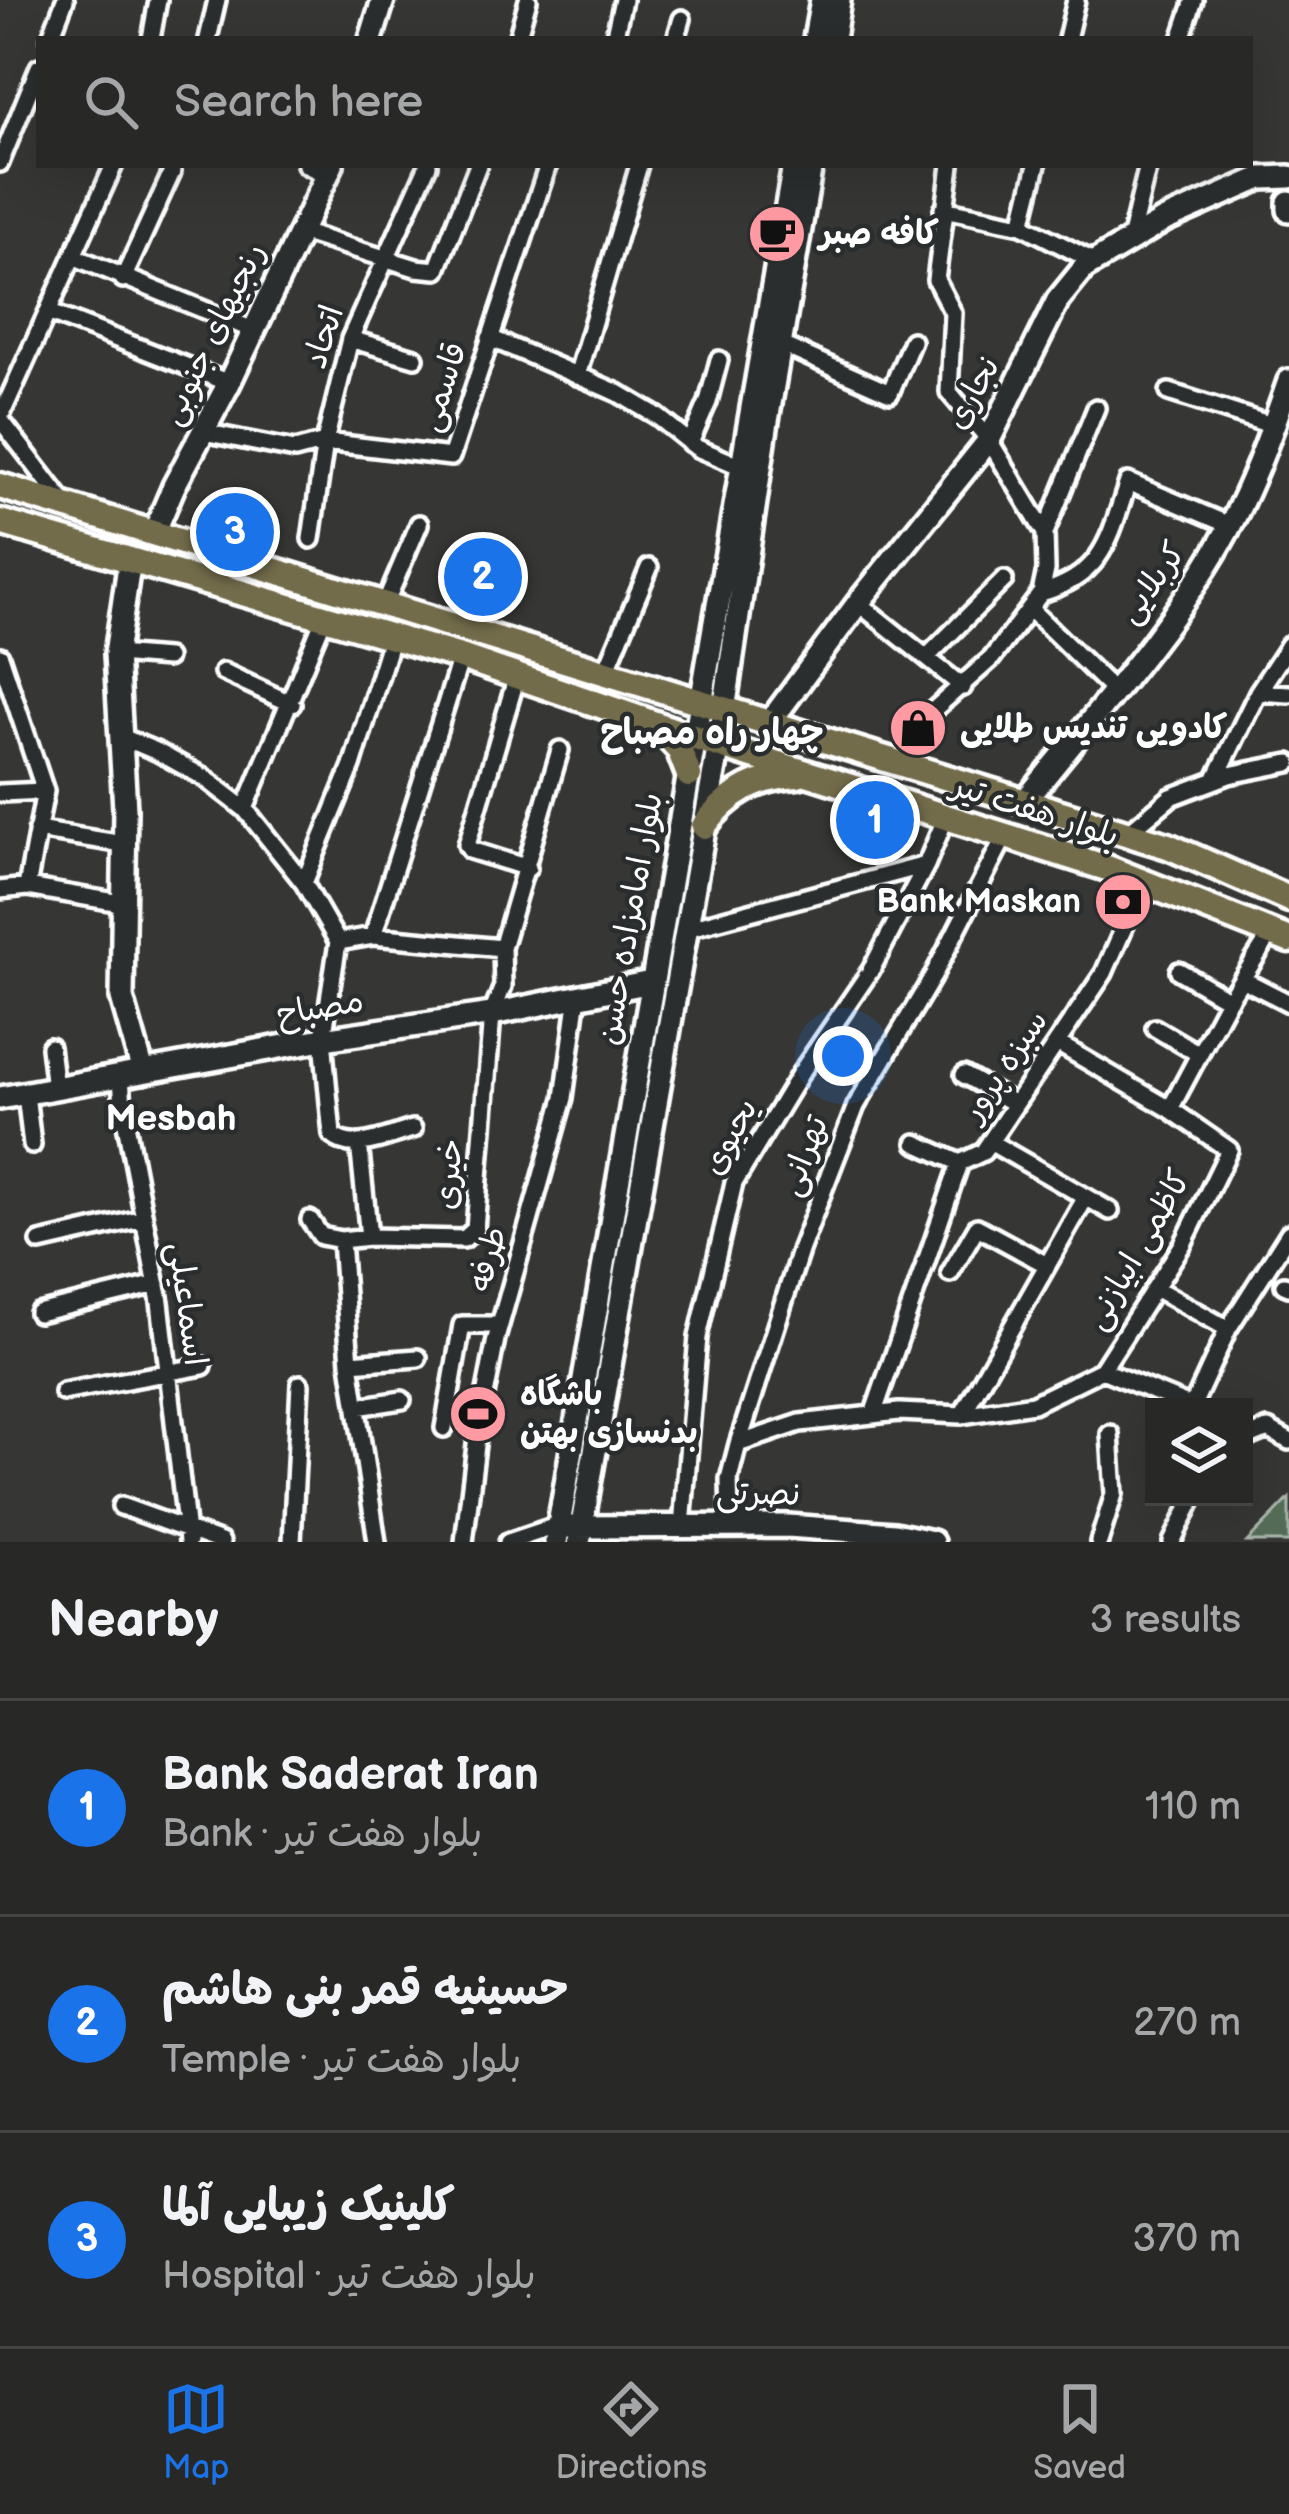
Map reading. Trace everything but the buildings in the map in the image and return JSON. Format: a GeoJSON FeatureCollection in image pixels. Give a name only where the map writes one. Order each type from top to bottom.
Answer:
{"type":"FeatureCollection","features":[{"type":"Feature","properties":{"kind":"main road","name":"بلوار هفت تیر"},"geometry":{"type":"LineString","coordinates":[[0,486],[1168,845],[1289,899]]}},
{"type":"Feature","properties":{"kind":"main road","name":"بلوار هفت تیر"},"geometry":{"type":"LineString","coordinates":[[0,522],[461,657],[1144,882],[1281,936]]}},
{"type":"Feature","properties":{"kind":"main road"},"geometry":{"type":"LineString","coordinates":[[242,592],[261,583],[252,563]]}},
{"type":"Feature","properties":{"kind":"main road"},"geometry":{"type":"LineString","coordinates":[[314,582],[293,593],[314,614]]}},
{"type":"Feature","properties":{"kind":"main road"},"geometry":{"type":"LineString","coordinates":[[654,724],[680,749],[689,775]]}},
{"type":"Feature","properties":{"kind":"main road"},"geometry":{"type":"LineString","coordinates":[[704,826],[719,806],[752,784],[770,777],[819,776]]}},
{"type":"Feature","properties":{"kind":"street"},"geometry":{"type":"LineString","coordinates":[[51,36],[65,0]]}},
{"type":"Feature","properties":{"kind":"street"},"geometry":{"type":"LineString","coordinates":[[152,36],[158,0]]}},
{"type":"Feature","properties":{"kind":"street"},"geometry":{"type":"LineString","coordinates":[[209,36],[217,0]]}},
{"type":"Feature","properties":{"kind":"street"},"geometry":{"type":"LineString","coordinates":[[372,36],[383,0]]}},
{"type":"Feature","properties":{"kind":"street"},"geometry":{"type":"LineString","coordinates":[[519,36],[528,0]]}},
{"type":"Feature","properties":{"kind":"street"},"geometry":{"type":"LineString","coordinates":[[615,36],[623,0]]}},
{"type":"Feature","properties":{"kind":"street"},"geometry":{"type":"LineString","coordinates":[[816,36],[822,0]]}},
{"type":"Feature","properties":{"kind":"street"},"geometry":{"type":"LineString","coordinates":[[833,36],[839,0]]}},
{"type":"Feature","properties":{"kind":"street"},"geometry":{"type":"LineString","coordinates":[[1068,36],[1076,0]]}},
{"type":"Feature","properties":{"kind":"street"},"geometry":{"type":"LineString","coordinates":[[1181,36],[1194,0]]}},
{"type":"Feature","properties":{"kind":"street"},"geometry":{"type":"LineString","coordinates":[[677,36],[682,19]]}},
{"type":"Feature","properties":{"kind":"street"},"geometry":{"type":"LineString","coordinates":[[0,163],[36,74]]}},
{"type":"Feature","properties":{"kind":"street"},"geometry":{"type":"LineString","coordinates":[[67,506],[0,418],[113,168]]}},
{"type":"Feature","properties":{"kind":"street","name":"رنجیهای جنوبی"},"geometry":{"type":"LineString","coordinates":[[154,533],[301,232],[322,168]]}},
{"type":"Feature","properties":{"kind":"street","name":"اتحاد"},"geometry":{"type":"LineString","coordinates":[[311,539],[325,442],[350,340],[427,168]]}},
{"type":"Feature","properties":{"kind":"street"},"geometry":{"type":"LineString","coordinates":[[301,232],[437,270],[477,168]]}},
{"type":"Feature","properties":{"kind":"street","name":"قاسمی"},"geometry":{"type":"LineString","coordinates":[[202,432],[295,450],[325,442],[451,457],[547,168]]}},
{"type":"Feature","properties":{"kind":"street"},"geometry":{"type":"LineString","coordinates":[[578,376],[638,168]]}},
{"type":"Feature","properties":{"kind":"street","name":"بلوار امامزاده حسن"},"geometry":{"type":"LineString","coordinates":[[711,705],[780,344],[794,168]]}},
{"type":"Feature","properties":{"kind":"street","name":"بلوار امامزاده حسن"},"geometry":{"type":"LineString","coordinates":[[568,1534],[704,826],[706,740],[742,467],[810,168]]}},
{"type":"Feature","properties":{"kind":"street"},"geometry":{"type":"LineString","coordinates":[[950,168],[936,280],[953,313],[949,392],[989,440],[1045,533]]}},
{"type":"Feature","properties":{"kind":"street"},"geometry":{"type":"LineString","coordinates":[[1022,225],[1035,168]]}},
{"type":"Feature","properties":{"kind":"street"},"geometry":{"type":"LineString","coordinates":[[1130,240],[1147,168]]}},
{"type":"Feature","properties":{"kind":"street"},"geometry":{"type":"LineString","coordinates":[[123,279],[172,172]]}},
{"type":"Feature","properties":{"kind":"street","name":"نجاری"},"geometry":{"type":"LineString","coordinates":[[770,722],[989,440],[1058,300],[1084,268],[1165,220],[1261,178],[1289,177]]}},
{"type":"Feature","properties":{"kind":"street"},"geometry":{"type":"LineString","coordinates":[[943,209],[1022,225],[1095,262]]}},
{"type":"Feature","properties":{"kind":"street"},"geometry":{"type":"LineString","coordinates":[[73,256],[253,329]]}},
{"type":"Feature","properties":{"kind":"street"},"geometry":{"type":"LineString","coordinates":[[48,312],[230,383]]}},
{"type":"Feature","properties":{"kind":"street"},"geometry":{"type":"LineString","coordinates":[[490,338],[632,401],[690,442],[742,467]]}},
{"type":"Feature","properties":{"kind":"street"},"geometry":{"type":"LineString","coordinates":[[350,340],[415,358]]}},
{"type":"Feature","properties":{"kind":"street"},"geometry":{"type":"LineString","coordinates":[[780,344],[890,393],[912,341]]}},
{"type":"Feature","properties":{"kind":"street"},"geometry":{"type":"LineString","coordinates":[[690,442],[708,402],[719,360]]}},
{"type":"Feature","properties":{"kind":"street","name":"کربلایی"},"geometry":{"type":"LineString","coordinates":[[1026,800],[1197,578],[1229,525],[1274,426],[1289,380]]}},
{"type":"Feature","properties":{"kind":"street"},"geometry":{"type":"LineString","coordinates":[[1169,392],[1274,426]]}},
{"type":"Feature","properties":{"kind":"street"},"geometry":{"type":"LineString","coordinates":[[928,715],[962,687],[1040,593],[1046,570],[1045,533],[1096,408]]}},
{"type":"Feature","properties":{"kind":"street"},"geometry":{"type":"LineString","coordinates":[[1040,593],[1075,583],[1107,543],[1128,482],[1229,525]]}},
{"type":"Feature","properties":{"kind":"street"},"geometry":{"type":"LineString","coordinates":[[385,604],[419,524]]}},
{"type":"Feature","properties":{"kind":"street"},"geometry":{"type":"LineString","coordinates":[[130,559],[116,654],[122,737],[122,998],[132,1074]]}},
{"type":"Feature","properties":{"kind":"street"},"geometry":{"type":"LineString","coordinates":[[605,673],[649,568]]}},
{"type":"Feature","properties":{"kind":"street"},"geometry":{"type":"LineString","coordinates":[[928,656],[1004,580]]}},
{"type":"Feature","properties":{"kind":"street"},"geometry":{"type":"LineString","coordinates":[[858,603],[962,687]]}},
{"type":"Feature","properties":{"kind":"street"},"geometry":{"type":"LineString","coordinates":[[1030,609],[1114,691]]}},
{"type":"Feature","properties":{"kind":"street"},"geometry":{"type":"LineString","coordinates":[[245,809],[292,704],[314,614]]}},
{"type":"Feature","properties":{"kind":"street"},"geometry":{"type":"LineString","coordinates":[[304,883],[352,766],[392,636]]}},
{"type":"Feature","properties":{"kind":"street"},"geometry":{"type":"LineString","coordinates":[[1215,780],[1258,692],[1289,645]]}},
{"type":"Feature","properties":{"kind":"street"},"geometry":{"type":"LineString","coordinates":[[116,654],[167,658]]}},
{"type":"Feature","properties":{"kind":"street"},"geometry":{"type":"LineString","coordinates":[[0,656],[45,790],[27,887]]}},
{"type":"Feature","properties":{"kind":"street"},"geometry":{"type":"LineString","coordinates":[[374,936],[461,657]]}},
{"type":"Feature","properties":{"kind":"street"},"geometry":{"type":"LineString","coordinates":[[223,672],[292,704]]}},
{"type":"Feature","properties":{"kind":"street"},"geometry":{"type":"LineString","coordinates":[[518,676],[467,845],[470,850],[528,868]]}},
{"type":"Feature","properties":{"kind":"street"},"geometry":{"type":"LineString","coordinates":[[1258,692],[1289,694]]}},
{"type":"Feature","properties":{"kind":"street"},"geometry":{"type":"LineString","coordinates":[[122,737],[205,778],[245,809],[304,883],[338,942],[323,1039],[332,1135],[345,1144],[359,1143],[413,1129]]}},
{"type":"Feature","properties":{"kind":"street","name":"بلوار امامزاده حسن"},"geometry":{"type":"LineString","coordinates":[[568,1534],[651,982],[689,775],[706,740]]}},
{"type":"Feature","properties":{"kind":"street","name":"خیری"},"geometry":{"type":"LineString","coordinates":[[310,1220],[321,1236],[340,1240],[464,1239],[475,1229],[492,1014],[503,986],[502,948],[560,750]]}},
{"type":"Feature","properties":{"kind":"street"},"geometry":{"type":"LineString","coordinates":[[1128,833],[1171,797],[1215,780],[1289,763]]}},
{"type":"Feature","properties":{"kind":"street"},"geometry":{"type":"LineString","coordinates":[[0,793],[45,790]]}},
{"type":"Feature","properties":{"kind":"street","name":"یحیوی"},"geometry":{"type":"LineString","coordinates":[[682,1526],[698,1337],[734,1184],[800,1074],[872,970],[946,817]]}},
{"type":"Feature","properties":{"kind":"street"},"geometry":{"type":"LineString","coordinates":[[37,830],[123,844]]}},
{"type":"Feature","properties":{"kind":"street","name":"تهرانی"},"geometry":{"type":"LineString","coordinates":[[730,1524],[729,1479],[738,1444],[801,1248],[856,1106],[932,978],[1005,836]]}},
{"type":"Feature","properties":{"kind":"street"},"geometry":{"type":"LineString","coordinates":[[686,929],[926,865]]}},
{"type":"Feature","properties":{"kind":"street","name":"سبزه پرور"},"geometry":{"type":"LineString","coordinates":[[872,1415],[960,1163],[983,1152],[1104,973],[1144,882]]}},
{"type":"Feature","properties":{"kind":"street"},"geometry":{"type":"LineString","coordinates":[[0,889],[27,887],[122,903]]}},
{"type":"Feature","properties":{"kind":"street"},"geometry":{"type":"LineString","coordinates":[[338,942],[374,936],[502,948]]}},
{"type":"Feature","properties":{"kind":"street"},"geometry":{"type":"LineString","coordinates":[[1057,1043],[1170,1108],[1241,979],[1281,936]]}},
{"type":"Feature","properties":{"kind":"street"},"geometry":{"type":"LineString","coordinates":[[1179,971],[1229,1000]]}},
{"type":"Feature","properties":{"kind":"street"},"geometry":{"type":"LineString","coordinates":[[1241,979],[1289,1003]]}},
{"type":"Feature","properties":{"kind":"street","name":"مصباح"},"geometry":{"type":"LineString","coordinates":[[0,1098],[323,1039],[492,1014],[651,982]]}},
{"type":"Feature","properties":{"kind":"street","name":"طرفه"},"geometry":{"type":"LineString","coordinates":[[464,1542],[476,1437],[500,1324],[564,1098],[578,995]]}},
{"type":"Feature","properties":{"kind":"street"},"geometry":{"type":"LineString","coordinates":[[1155,1028],[1199,1054]]}},
{"type":"Feature","properties":{"kind":"street"},"geometry":{"type":"LineString","coordinates":[[50,1047],[55,1088]]}},
{"type":"Feature","properties":{"kind":"street","name":"اسماعیلی"},"geometry":{"type":"LineString","coordinates":[[132,1074],[123,1108],[157,1284],[187,1534]]}},
{"type":"Feature","properties":{"kind":"street"},"geometry":{"type":"LineString","coordinates":[[964,1075],[1015,1105]]}},
{"type":"Feature","properties":{"kind":"street"},"geometry":{"type":"LineString","coordinates":[[26,1094],[32,1145]]}},
{"type":"Feature","properties":{"kind":"street","name":"کاظمی ابیازنی"},"geometry":{"type":"LineString","coordinates":[[1102,1370],[1183,1244],[1229,1150],[1170,1108]]}},
{"type":"Feature","properties":{"kind":"street"},"geometry":{"type":"LineString","coordinates":[[990,1142],[1110,1211]]}},
{"type":"Feature","properties":{"kind":"street"},"geometry":{"type":"LineString","coordinates":[[359,1143],[369,1237]]}},
{"type":"Feature","properties":{"kind":"street"},"geometry":{"type":"LineString","coordinates":[[916,1143],[960,1163]]}},
{"type":"Feature","properties":{"kind":"street"},"geometry":{"type":"LineString","coordinates":[[962,1415],[1086,1197]]}},
{"type":"Feature","properties":{"kind":"street"},"geometry":{"type":"LineString","coordinates":[[40,1242],[144,1218]]}},
{"type":"Feature","properties":{"kind":"street"},"geometry":{"type":"LineString","coordinates":[[950,1274],[977,1227],[1047,1265]]}},
{"type":"Feature","properties":{"kind":"street"},"geometry":{"type":"LineString","coordinates":[[1196,1398],[1228,1329],[1289,1233]]}},
{"type":"Feature","properties":{"kind":"street"},"geometry":{"type":"LineString","coordinates":[[340,1240],[350,1364],[377,1542]]}},
{"type":"Feature","properties":{"kind":"street"},"geometry":{"type":"LineString","coordinates":[[38,1313],[157,1284]]}},
{"type":"Feature","properties":{"kind":"street"},"geometry":{"type":"LineString","coordinates":[[1155,1288],[1228,1329]]}},
{"type":"Feature","properties":{"kind":"street"},"geometry":{"type":"LineString","coordinates":[[444,1427],[463,1325],[500,1324]]}},
{"type":"Feature","properties":{"kind":"street"},"geometry":{"type":"LineString","coordinates":[[350,1364],[418,1358]]}},
{"type":"Feature","properties":{"kind":"street"},"geometry":{"type":"LineString","coordinates":[[63,1392],[203,1366]]}},
{"type":"Feature","properties":{"kind":"street"},"geometry":{"type":"LineString","coordinates":[[738,1444],[800,1423],[872,1415],[962,1415],[1033,1404],[1102,1370],[1172,1398]]}},
{"type":"Feature","properties":{"kind":"street"},"geometry":{"type":"LineString","coordinates":[[292,1542],[300,1384]]}},
{"type":"Feature","properties":{"kind":"street"},"geometry":{"type":"LineString","coordinates":[[357,1407],[402,1400]]}},
{"type":"Feature","properties":{"kind":"street"},"geometry":{"type":"LineString","coordinates":[[1253,1435],[1268,1429],[1289,1441]]}},
{"type":"Feature","properties":{"kind":"street"},"geometry":{"type":"LineString","coordinates":[[1099,1542],[1114,1494],[1111,1435]]}},
{"type":"Feature","properties":{"kind":"street"},"geometry":{"type":"LineString","coordinates":[[121,1506],[187,1534],[221,1542]]}},
{"type":"Feature","properties":{"kind":"street"},"geometry":{"type":"LineString","coordinates":[[1172,1542],[1190,1506]]}},
{"type":"Feature","properties":{"kind":"street","name":"نصرتی"},"geometry":{"type":"LineString","coordinates":[[568,1534],[730,1524],[894,1534],[932,1542]]}},
{"type":"Feature","properties":{"kind":"street"},"geometry":{"type":"LineString","coordinates":[[508,1542],[568,1534]]}},
{"type":"Feature","properties":{"kind":"green space"},"geometry":{"type":"Polygon","coordinates":[[[1289,1499],[1289,1542],[1247,1542],[1289,1499]]]}},
{"type":"Feature","properties":{"kind":"place","name":"کافه صبر"},"geometry":{"type":"Point","coordinates":[777,234]}},
{"type":"Feature","properties":{"kind":"place","name":"کلینیک زیبایی آلما"},"geometry":{"type":"Point","coordinates":[235,532]}},
{"type":"Feature","properties":{"kind":"place","name":"حسینیه قمر بنی هاشم"},"geometry":{"type":"Point","coordinates":[483,577]}},
{"type":"Feature","properties":{"kind":"place","name":"کادویی تندیس طلایی"},"geometry":{"type":"Point","coordinates":[918,728]}},
{"type":"Feature","properties":{"kind":"place","name":"Bank Saderat Iran"},"geometry":{"type":"Point","coordinates":[875,820]}},
{"type":"Feature","properties":{"kind":"place","name":"Bank Maskan"},"geometry":{"type":"Point","coordinates":[1123,902]}},
{"type":"Feature","properties":{"kind":"place","name":"باشگاه بدنسازی بهتن"},"geometry":{"type":"Point","coordinates":[478,1414]}},
{"type":"Feature","properties":{"kind":"district","name":"چهار راه مصباح"},"geometry":{"type":"Point","coordinates":[712,733]}},
{"type":"Feature","properties":{"kind":"district","name":"Mesbah"},"geometry":{"type":"Point","coordinates":[171,1119]}}]}
